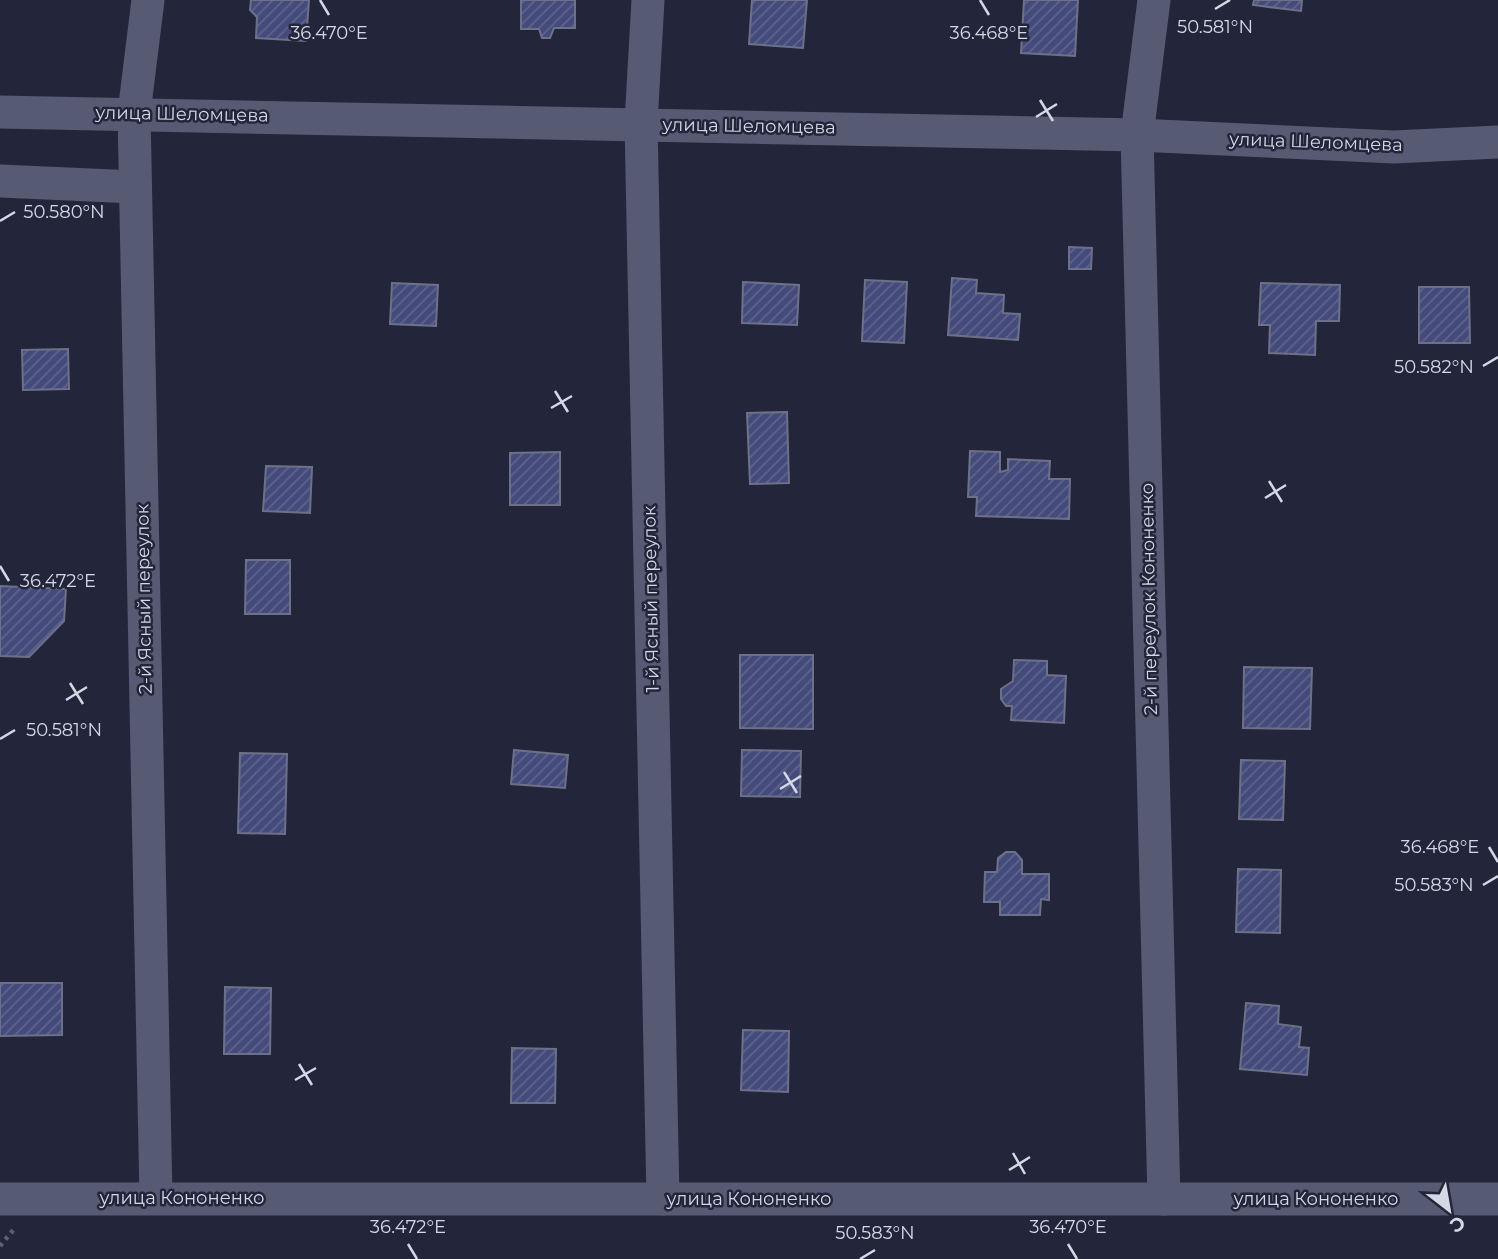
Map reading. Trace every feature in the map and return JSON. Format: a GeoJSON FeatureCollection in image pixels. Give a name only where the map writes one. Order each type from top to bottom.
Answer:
{"type":"FeatureCollection","features":[{"type":"Feature","properties":{"kind":"street","name":"2-й Ясный переулок"},"geometry":{"type":"LineString","coordinates":[[148,0],[134,113],[156,1198]]}},
{"type":"Feature","properties":{"kind":"street","name":"1-й Ясный переулок"},"geometry":{"type":"LineString","coordinates":[[648,0],[641,123],[663,1199]]}},
{"type":"Feature","properties":{"kind":"street","name":"2-й переулок Кононенко"},"geometry":{"type":"LineString","coordinates":[[1154,0],[1137,135],[1164,1199]]}},
{"type":"Feature","properties":{"kind":"street","name":"улица Шеломцева"},"geometry":{"type":"LineString","coordinates":[[0,111],[1137,135],[1394,147],[1498,142]]}},
{"type":"Feature","properties":{"kind":"street"},"geometry":{"type":"LineString","coordinates":[[0,181],[135,187]]}},
{"type":"Feature","properties":{"kind":"street","name":"улица Кононенко"},"geometry":{"type":"LineString","coordinates":[[0,1199],[1498,1199]]}},
{"type":"Feature","properties":{"kind":"building"},"geometry":{"type":"Polygon","coordinates":[[[251,0],[309,0],[306,41],[256,38],[257,17],[250,10],[251,0]]]}},
{"type":"Feature","properties":{"kind":"building"},"geometry":{"type":"Polygon","coordinates":[[[521,0],[575,0],[575,28],[554,28],[550,38],[542,38],[539,29],[521,29],[521,0]]]}},
{"type":"Feature","properties":{"kind":"building"},"geometry":{"type":"Polygon","coordinates":[[[752,0],[807,0],[803,48],[749,44],[752,0]]]}},
{"type":"Feature","properties":{"kind":"building"},"geometry":{"type":"Polygon","coordinates":[[[1024,0],[1078,0],[1075,56],[1021,53],[1024,0]]]}},
{"type":"Feature","properties":{"kind":"building"},"geometry":{"type":"Polygon","coordinates":[[[1254,0],[1302,0],[1301,11],[1253,5],[1254,0]]]}},
{"type":"Feature","properties":{"kind":"building"},"geometry":{"type":"Polygon","coordinates":[[[1069,247],[1092,248],[1091,269],[1069,269],[1069,247]]]}},
{"type":"Feature","properties":{"kind":"building"},"geometry":{"type":"Polygon","coordinates":[[[952,278],[977,280],[976,293],[1004,295],[1003,313],[1020,314],[1018,340],[948,335],[952,278]]]}},
{"type":"Feature","properties":{"kind":"building"},"geometry":{"type":"Polygon","coordinates":[[[865,280],[907,282],[904,343],[862,341],[865,280]]]}},
{"type":"Feature","properties":{"kind":"building"},"geometry":{"type":"Polygon","coordinates":[[[743,282],[799,285],[797,325],[742,323],[743,282]]]}},
{"type":"Feature","properties":{"kind":"building"},"geometry":{"type":"Polygon","coordinates":[[[392,283],[438,285],[436,326],[390,324],[392,283]]]}},
{"type":"Feature","properties":{"kind":"building"},"geometry":{"type":"Polygon","coordinates":[[[1261,283],[1340,285],[1339,321],[1316,321],[1315,355],[1269,353],[1270,325],[1259,325],[1261,283]]]}},
{"type":"Feature","properties":{"kind":"building"},"geometry":{"type":"Polygon","coordinates":[[[1419,287],[1469,287],[1470,343],[1419,343],[1419,287]]]}},
{"type":"Feature","properties":{"kind":"building"},"geometry":{"type":"Polygon","coordinates":[[[68,349],[69,389],[23,390],[22,350],[68,349]]]}},
{"type":"Feature","properties":{"kind":"building"},"geometry":{"type":"Polygon","coordinates":[[[787,412],[789,483],[750,484],[747,413],[787,412]]]}},
{"type":"Feature","properties":{"kind":"building"},"geometry":{"type":"Polygon","coordinates":[[[970,451],[1000,452],[1000,472],[1008,470],[1008,459],[1050,461],[1049,479],[1070,479],[1069,519],[976,516],[977,497],[968,497],[970,451]]]}},
{"type":"Feature","properties":{"kind":"building"},"geometry":{"type":"Polygon","coordinates":[[[560,452],[560,505],[510,505],[510,453],[560,452]]]}},
{"type":"Feature","properties":{"kind":"building"},"geometry":{"type":"Polygon","coordinates":[[[266,466],[312,467],[310,513],[263,511],[266,466]]]}},
{"type":"Feature","properties":{"kind":"building"},"geometry":{"type":"Polygon","coordinates":[[[246,560],[290,560],[290,614],[245,614],[246,560]]]}},
{"type":"Feature","properties":{"kind":"building"},"geometry":{"type":"Polygon","coordinates":[[[0,586],[66,589],[64,621],[29,657],[0,656],[0,586]]]}},
{"type":"Feature","properties":{"kind":"building"},"geometry":{"type":"Polygon","coordinates":[[[740,655],[813,655],[813,729],[740,728],[740,655]]]}},
{"type":"Feature","properties":{"kind":"building"},"geometry":{"type":"Polygon","coordinates":[[[1014,660],[1047,661],[1047,675],[1066,676],[1064,723],[1011,720],[1012,706],[1006,706],[1001,699],[1001,689],[1013,681],[1014,660]]]}},
{"type":"Feature","properties":{"kind":"building"},"geometry":{"type":"Polygon","coordinates":[[[1244,667],[1312,668],[1310,729],[1243,728],[1244,667]]]}},
{"type":"Feature","properties":{"kind":"building"},"geometry":{"type":"Polygon","coordinates":[[[514,750],[568,755],[565,788],[511,784],[514,750]]]}},
{"type":"Feature","properties":{"kind":"building"},"geometry":{"type":"Polygon","coordinates":[[[742,750],[801,751],[800,797],[741,796],[742,750]]]}},
{"type":"Feature","properties":{"kind":"building"},"geometry":{"type":"Polygon","coordinates":[[[240,753],[287,754],[285,834],[238,833],[240,753]]]}},
{"type":"Feature","properties":{"kind":"building"},"geometry":{"type":"Polygon","coordinates":[[[1241,760],[1285,761],[1283,820],[1239,819],[1241,760]]]}},
{"type":"Feature","properties":{"kind":"building"},"geometry":{"type":"Polygon","coordinates":[[[1006,852],[1015,852],[1022,860],[1022,874],[1049,874],[1049,900],[1041,899],[1040,915],[1000,915],[1000,902],[984,902],[985,872],[997,872],[998,858],[1006,852]]]}},
{"type":"Feature","properties":{"kind":"building"},"geometry":{"type":"Polygon","coordinates":[[[1238,869],[1281,870],[1280,933],[1236,932],[1238,869]]]}},
{"type":"Feature","properties":{"kind":"building"},"geometry":{"type":"Polygon","coordinates":[[[0,983],[62,983],[62,1035],[0,1036],[0,983]]]}},
{"type":"Feature","properties":{"kind":"building"},"geometry":{"type":"Polygon","coordinates":[[[225,987],[271,988],[270,1054],[224,1054],[225,987]]]}},
{"type":"Feature","properties":{"kind":"building"},"geometry":{"type":"Polygon","coordinates":[[[1246,1003],[1279,1006],[1278,1024],[1301,1027],[1299,1047],[1309,1048],[1307,1075],[1240,1069],[1246,1003]]]}},
{"type":"Feature","properties":{"kind":"building"},"geometry":{"type":"Polygon","coordinates":[[[743,1030],[789,1031],[788,1092],[741,1090],[743,1030]]]}},
{"type":"Feature","properties":{"kind":"building"},"geometry":{"type":"Polygon","coordinates":[[[512,1048],[556,1049],[555,1103],[511,1103],[512,1048]]]}}]}
